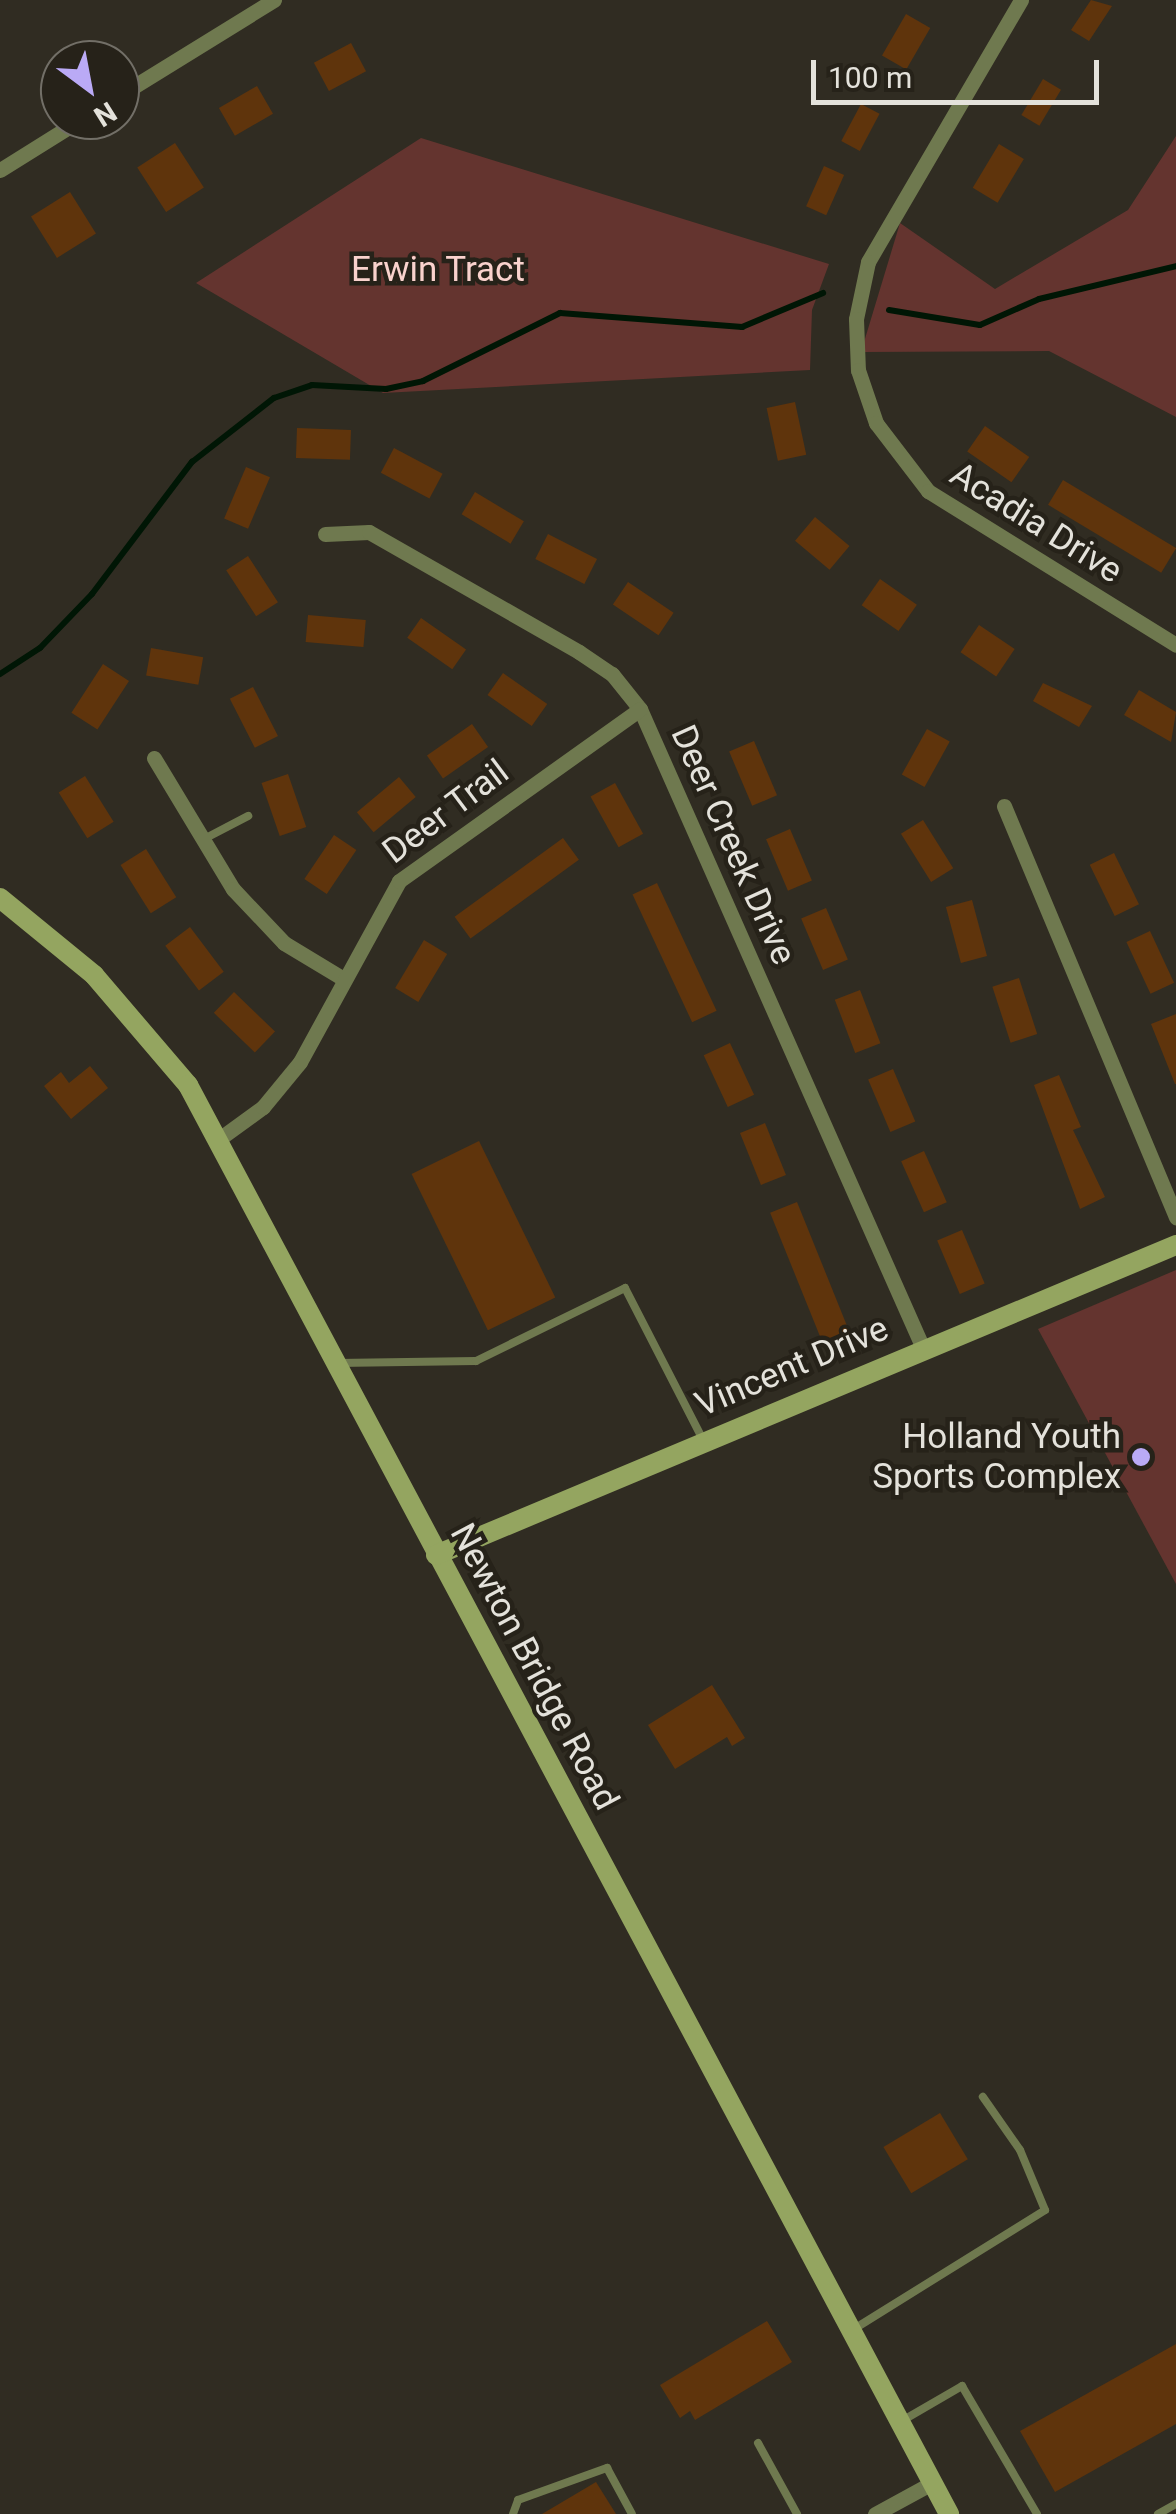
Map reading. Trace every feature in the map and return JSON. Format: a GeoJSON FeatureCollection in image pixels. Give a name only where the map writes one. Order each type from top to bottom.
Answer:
{"type":"FeatureCollection","features":[{"type":"Feature","properties":{"kind":"main road","name":"Newton Bridge Road"},"geometry":{"type":"LineString","coordinates":[[0,898],[94,975],[188,1086],[930,2484],[950,2514]]}},
{"type":"Feature","properties":{"kind":"main road","name":"Vincent Drive"},"geometry":{"type":"LineString","coordinates":[[436,1555],[922,1346],[1176,1245]]}},
{"type":"Feature","properties":{"kind":"street"},"geometry":{"type":"LineString","coordinates":[[140,84],[274,0]]}},
{"type":"Feature","properties":{"kind":"street","name":"Acadia Drive"},"geometry":{"type":"LineString","coordinates":[[1021,0],[868,262],[856,319],[858,370],[876,422],[928,491],[1176,645]]}},
{"type":"Feature","properties":{"kind":"street"},"geometry":{"type":"LineString","coordinates":[[0,170],[48,140]]}},
{"type":"Feature","properties":{"kind":"street","name":"Deer Creek Drive"},"geometry":{"type":"LineString","coordinates":[[325,534],[369,532],[590,660],[640,709],[922,1346]]}},
{"type":"Feature","properties":{"kind":"street","name":"Deer Trail"},"geometry":{"type":"LineString","coordinates":[[219,1139],[264,1107],[300,1062],[342,978],[399,881],[640,709]]}},
{"type":"Feature","properties":{"kind":"street"},"geometry":{"type":"LineString","coordinates":[[154,758],[233,888],[284,943],[342,978]]}},
{"type":"Feature","properties":{"kind":"street"},"geometry":{"type":"LineString","coordinates":[[1004,806],[1176,1218]]}},
{"type":"Feature","properties":{"kind":"street"},"geometry":{"type":"LineString","coordinates":[[876,2514],[930,2484]]}},
{"type":"Feature","properties":{"kind":"lane"},"geometry":{"type":"LineString","coordinates":[[204,839],[248,816]]}},
{"type":"Feature","properties":{"kind":"lane"},"geometry":{"type":"LineString","coordinates":[[335,1364],[476,1361],[625,1288],[702,1440]]}},
{"type":"Feature","properties":{"kind":"lane"},"geometry":{"type":"LineString","coordinates":[[850,2332],[1045,2210],[1020,2150],[983,2096]]}},
{"type":"Feature","properties":{"kind":"lane"},"geometry":{"type":"LineString","coordinates":[[898,2423],[962,2386],[1037,2514]]}},
{"type":"Feature","properties":{"kind":"lane"},"geometry":{"type":"LineString","coordinates":[[758,2444],[797,2514]]}},
{"type":"Feature","properties":{"kind":"lane"},"geometry":{"type":"LineString","coordinates":[[513,2514],[518,2500],[607,2468],[632,2514]]}},
{"type":"Feature","properties":{"kind":"lane"},"geometry":{"type":"LineString","coordinates":[[1158,2514],[1176,2504]]}},
{"type":"Feature","properties":{"kind":"green space"},"geometry":{"type":"Polygon","coordinates":[[[1176,136],[1176,417],[1049,351],[861,352],[900,223],[995,289],[1128,210],[1176,136]]]}},
{"type":"Feature","properties":{"kind":"green space","name":"Erwin Tract"},"geometry":{"type":"Polygon","coordinates":[[[421,138],[829,264],[812,310],[810,370],[383,393],[196,283],[421,138]]]}},
{"type":"Feature","properties":{"kind":"green space","name":"Holland Youth Sports Complex"},"geometry":{"type":"Polygon","coordinates":[[[1176,1270],[1176,1584],[1038,1329],[1176,1270]]]}},
{"type":"Feature","properties":{"kind":"building"},"geometry":{"type":"Polygon","coordinates":[[[1091,0],[1112,6],[1089,41],[1071,30],[1091,0]]]}},
{"type":"Feature","properties":{"kind":"building"},"geometry":{"type":"Polygon","coordinates":[[[906,14],[930,28],[906,70],[882,56],[906,14]]]}},
{"type":"Feature","properties":{"kind":"building"},"geometry":{"type":"Polygon","coordinates":[[[351,43],[366,71],[329,91],[314,63],[351,43]]]}},
{"type":"Feature","properties":{"kind":"building"},"geometry":{"type":"Polygon","coordinates":[[[1043,79],[1061,90],[1039,126],[1021,115],[1043,79]]]}},
{"type":"Feature","properties":{"kind":"building"},"geometry":{"type":"Polygon","coordinates":[[[257,86],[273,114],[235,136],[219,108],[257,86]]]}},
{"type":"Feature","properties":{"kind":"building"},"geometry":{"type":"Polygon","coordinates":[[[861,104],[880,114],[860,151],[841,141],[861,104]]]}},
{"type":"Feature","properties":{"kind":"building"},"geometry":{"type":"Polygon","coordinates":[[[175,143],[204,187],[166,212],[137,168],[175,143]]]}},
{"type":"Feature","properties":{"kind":"building"},"geometry":{"type":"Polygon","coordinates":[[[999,144],[1024,159],[998,203],[973,188],[999,144]]]}},
{"type":"Feature","properties":{"kind":"building"},"geometry":{"type":"Polygon","coordinates":[[[824,166],[844,175],[826,215],[806,206],[824,166]]]}},
{"type":"Feature","properties":{"kind":"building"},"geometry":{"type":"Polygon","coordinates":[[[70,192],[96,234],[57,258],[31,216],[70,192]]]}},
{"type":"Feature","properties":{"kind":"building"},"geometry":{"type":"Polygon","coordinates":[[[795,402],[806,455],[778,461],[767,408],[795,402]]]}},
{"type":"Feature","properties":{"kind":"building"},"geometry":{"type":"Polygon","coordinates":[[[985,426],[1029,457],[1011,482],[967,451],[985,426]]]}},
{"type":"Feature","properties":{"kind":"building"},"geometry":{"type":"Polygon","coordinates":[[[297,428],[351,430],[350,460],[296,458],[297,428]]]}},
{"type":"Feature","properties":{"kind":"building"},"geometry":{"type":"Polygon","coordinates":[[[394,448],[443,474],[429,499],[381,473],[394,448]]]}},
{"type":"Feature","properties":{"kind":"building"},"geometry":{"type":"Polygon","coordinates":[[[246,467],[270,477],[248,529],[224,519],[246,467]]]}},
{"type":"Feature","properties":{"kind":"building"},"geometry":{"type":"Polygon","coordinates":[[[1063,480],[1176,548],[1161,573],[1048,505],[1063,480]]]}},
{"type":"Feature","properties":{"kind":"building"},"geometry":{"type":"Polygon","coordinates":[[[475,492],[524,521],[510,544],[462,514],[475,492]]]}},
{"type":"Feature","properties":{"kind":"building"},"geometry":{"type":"Polygon","coordinates":[[[815,517],[849,546],[830,570],[795,541],[815,517]]]}},
{"type":"Feature","properties":{"kind":"building"},"geometry":{"type":"Polygon","coordinates":[[[548,534],[597,559],[584,584],[535,559],[548,534]]]}},
{"type":"Feature","properties":{"kind":"building"},"geometry":{"type":"Polygon","coordinates":[[[248,556],[278,602],[256,616],[226,570],[248,556]]]}},
{"type":"Feature","properties":{"kind":"building"},"geometry":{"type":"Polygon","coordinates":[[[880,579],[917,605],[899,631],[862,605],[880,579]]]}},
{"type":"Feature","properties":{"kind":"building"},"geometry":{"type":"Polygon","coordinates":[[[628,582],[674,613],[658,635],[613,604],[628,582]]]}},
{"type":"Feature","properties":{"kind":"building"},"geometry":{"type":"Polygon","coordinates":[[[308,615],[366,620],[363,647],[306,642],[308,615]]]}},
{"type":"Feature","properties":{"kind":"building"},"geometry":{"type":"Polygon","coordinates":[[[421,618],[466,650],[452,669],[407,638],[421,618]]]}},
{"type":"Feature","properties":{"kind":"building"},"geometry":{"type":"Polygon","coordinates":[[[979,625],[1015,649],[996,676],[961,652],[979,625]]]}},
{"type":"Feature","properties":{"kind":"building"},"geometry":{"type":"Polygon","coordinates":[[[151,648],[203,657],[198,685],[146,676],[151,648]]]}},
{"type":"Feature","properties":{"kind":"building"},"geometry":{"type":"Polygon","coordinates":[[[103,664],[129,681],[97,730],[71,713],[103,664]]]}},
{"type":"Feature","properties":{"kind":"building"},"geometry":{"type":"Polygon","coordinates":[[[503,673],[547,704],[532,726],[488,695],[503,673]]]}},
{"type":"Feature","properties":{"kind":"building"},"geometry":{"type":"Polygon","coordinates":[[[1043,683],[1092,706],[1079,727],[1033,701],[1043,683]]]}},
{"type":"Feature","properties":{"kind":"building"},"geometry":{"type":"Polygon","coordinates":[[[253,687],[278,736],[255,748],[230,699],[253,687]]]}},
{"type":"Feature","properties":{"kind":"building"},"geometry":{"type":"Polygon","coordinates":[[[1139,690],[1176,712],[1171,742],[1124,715],[1139,690]]]}},
{"type":"Feature","properties":{"kind":"building"},"geometry":{"type":"Polygon","coordinates":[[[472,724],[488,747],[443,778],[427,756],[472,724]]]}},
{"type":"Feature","properties":{"kind":"building"},"geometry":{"type":"Polygon","coordinates":[[[927,729],[950,742],[925,787],[902,774],[927,729]]]}},
{"type":"Feature","properties":{"kind":"building"},"geometry":{"type":"Polygon","coordinates":[[[754,741],[777,795],[752,806],[729,752],[754,741]]]}},
{"type":"Feature","properties":{"kind":"building"},"geometry":{"type":"Polygon","coordinates":[[[288,774],[306,827],[280,836],[262,783],[288,774]]]}},
{"type":"Feature","properties":{"kind":"building"},"geometry":{"type":"Polygon","coordinates":[[[85,776],[114,822],[87,838],[59,792],[85,776]]]}},
{"type":"Feature","properties":{"kind":"building"},"geometry":{"type":"Polygon","coordinates":[[[399,777],[416,797],[374,832],[357,812],[399,777]]]}},
{"type":"Feature","properties":{"kind":"building"},"geometry":{"type":"Polygon","coordinates":[[[615,783],[643,834],[619,847],[591,797],[615,783]]]}},
{"type":"Feature","properties":{"kind":"building"},"geometry":{"type":"Polygon","coordinates":[[[923,820],[953,868],[931,882],[901,834],[923,820]]]}},
{"type":"Feature","properties":{"kind":"building"},"geometry":{"type":"Polygon","coordinates":[[[790,829],[812,881],[788,891],[766,839],[790,829]]]}},
{"type":"Feature","properties":{"kind":"building"},"geometry":{"type":"Polygon","coordinates":[[[334,835],[356,850],[327,894],[304,879],[334,835]]]}},
{"type":"Feature","properties":{"kind":"building"},"geometry":{"type":"Polygon","coordinates":[[[563,838],[579,860],[470,939],[455,917],[563,838]]]}},
{"type":"Feature","properties":{"kind":"building"},"geometry":{"type":"Polygon","coordinates":[[[146,849],[176,897],[151,913],[121,865],[146,849]]]}},
{"type":"Feature","properties":{"kind":"building"},"geometry":{"type":"Polygon","coordinates":[[[1114,853],[1139,904],[1115,916],[1090,865],[1114,853]]]}},
{"type":"Feature","properties":{"kind":"building"},"geometry":{"type":"Polygon","coordinates":[[[657,883],[717,1011],[692,1022],[633,894],[657,883]]]}},
{"type":"Feature","properties":{"kind":"building"},"geometry":{"type":"Polygon","coordinates":[[[972,900],[987,956],[961,963],[946,907],[972,900]]]}},
{"type":"Feature","properties":{"kind":"building"},"geometry":{"type":"Polygon","coordinates":[[[826,908],[848,960],[823,970],[801,919],[826,908]]]}},
{"type":"Feature","properties":{"kind":"building"},"geometry":{"type":"Polygon","coordinates":[[[190,927],[224,972],[199,990],[165,946],[190,927]]]}},
{"type":"Feature","properties":{"kind":"building"},"geometry":{"type":"Polygon","coordinates":[[[1150,931],[1174,983],[1151,994],[1126,942],[1150,931]]]}},
{"type":"Feature","properties":{"kind":"building"},"geometry":{"type":"Polygon","coordinates":[[[424,940],[447,954],[418,1002],[395,988],[424,940]]]}},
{"type":"Feature","properties":{"kind":"building"},"geometry":{"type":"Polygon","coordinates":[[[1019,978],[1037,1034],[1011,1043],[992,987],[1019,978]]]}},
{"type":"Feature","properties":{"kind":"building"},"geometry":{"type":"Polygon","coordinates":[[[860,990],[880,1043],[855,1053],[835,1000],[860,990]]]}},
{"type":"Feature","properties":{"kind":"building"},"geometry":{"type":"Polygon","coordinates":[[[234,992],[275,1032],[255,1052],[214,1013],[234,992]]]}},
{"type":"Feature","properties":{"kind":"building"},"geometry":{"type":"Polygon","coordinates":[[[1176,1014],[1176,1084],[1175,1084],[1151,1024],[1176,1014]]]}},
{"type":"Feature","properties":{"kind":"building"},"geometry":{"type":"Polygon","coordinates":[[[730,1043],[754,1095],[728,1107],[704,1055],[730,1043]]]}},
{"type":"Feature","properties":{"kind":"building"},"geometry":{"type":"Polygon","coordinates":[[[90,1066],[108,1088],[71,1119],[44,1086],[61,1072],[69,1083],[90,1066]]]}},
{"type":"Feature","properties":{"kind":"building"},"geometry":{"type":"Polygon","coordinates":[[[893,1069],[915,1121],[890,1132],[868,1080],[893,1069]]]}},
{"type":"Feature","properties":{"kind":"building"},"geometry":{"type":"Polygon","coordinates":[[[1059,1075],[1081,1127],[1073,1130],[1105,1197],[1080,1209],[1034,1085],[1059,1075]]]}},
{"type":"Feature","properties":{"kind":"building"},"geometry":{"type":"Polygon","coordinates":[[[765,1123],[786,1175],[761,1185],[740,1133],[765,1123]]]}},
{"type":"Feature","properties":{"kind":"building"},"geometry":{"type":"Polygon","coordinates":[[[479,1141],[555,1297],[488,1330],[412,1174],[479,1141]]]}},
{"type":"Feature","properties":{"kind":"building"},"geometry":{"type":"Polygon","coordinates":[[[924,1151],[947,1202],[924,1212],[901,1161],[924,1151]]]}},
{"type":"Feature","properties":{"kind":"building"},"geometry":{"type":"Polygon","coordinates":[[[797,1202],[849,1331],[822,1342],[770,1213],[797,1202]]]}},
{"type":"Feature","properties":{"kind":"building"},"geometry":{"type":"Polygon","coordinates":[[[962,1230],[985,1283],[960,1294],[937,1241],[962,1230]]]}},
{"type":"Feature","properties":{"kind":"building"},"geometry":{"type":"Polygon","coordinates":[[[712,1685],[745,1738],[732,1746],[727,1737],[675,1769],[648,1725],[712,1685]]]}},
{"type":"Feature","properties":{"kind":"building"},"geometry":{"type":"Polygon","coordinates":[[[940,2113],[968,2159],[911,2193],[883,2147],[940,2113]]]}},
{"type":"Feature","properties":{"kind":"building"},"geometry":{"type":"Polygon","coordinates":[[[767,2321],[792,2362],[695,2420],[690,2411],[680,2418],[660,2385],[767,2321]]]}},
{"type":"Feature","properties":{"kind":"building"},"geometry":{"type":"Polygon","coordinates":[[[1176,2344],[1176,2424],[1055,2492],[1020,2431],[1176,2344]]]}},
{"type":"Feature","properties":{"kind":"building"},"geometry":{"type":"Polygon","coordinates":[[[596,2482],[616,2514],[542,2514],[596,2482]]]}},
{"type":"Feature","properties":{"kind":"waterway"},"geometry":{"type":"LineString","coordinates":[[889,310],[980,325],[1039,299],[1176,266]]}},
{"type":"Feature","properties":{"kind":"waterway"},"geometry":{"type":"LineString","coordinates":[[0,674],[40,648],[92,594],[192,462],[274,398],[312,385],[386,389],[423,381],[560,313],[742,327],[823,293]]}},
{"type":"Feature","properties":{"kind":"place","name":"Holland Youth Sports Complex"},"geometry":{"type":"Point","coordinates":[1141,1457]}}]}
